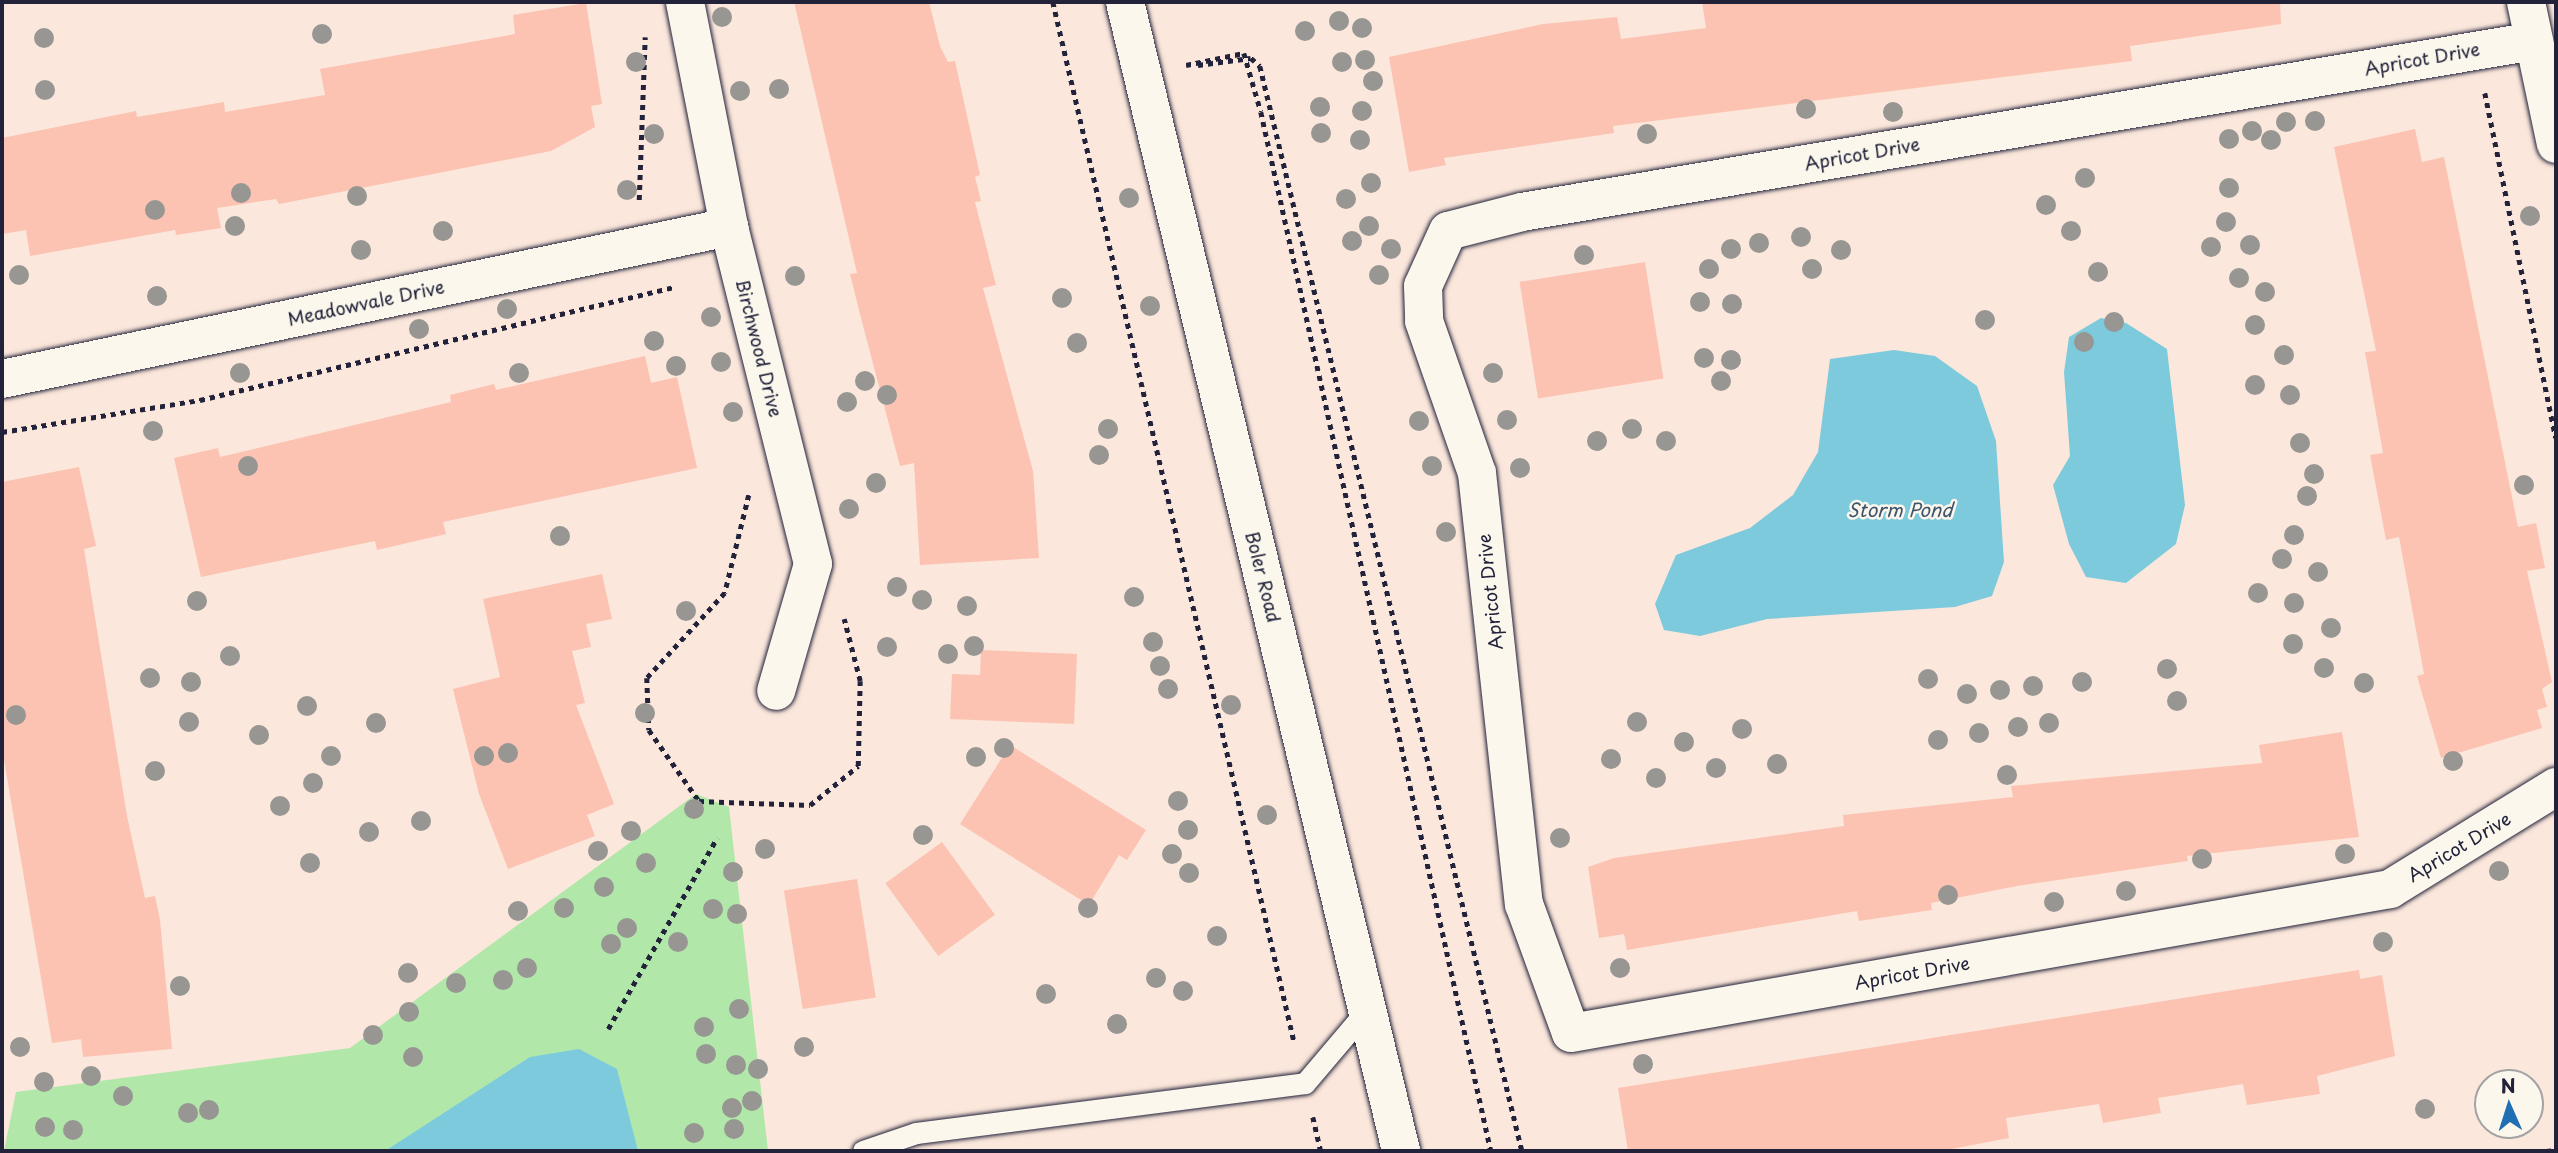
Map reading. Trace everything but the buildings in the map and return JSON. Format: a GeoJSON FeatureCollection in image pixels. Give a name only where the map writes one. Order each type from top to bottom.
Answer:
{"type":"FeatureCollection","features":[{"type":"Feature","properties":{"kind":"street","name":"Birchwood Drive"},"geometry":{"type":"LineString","coordinates":[[685,2],[729,228],[813,564],[776,691]]}},
{"type":"Feature","properties":{"kind":"street","name":"Boler Road"},"geometry":{"type":"LineString","coordinates":[[1125,2],[1153,71],[1401,1151]]}},
{"type":"Feature","properties":{"kind":"street"},"geometry":{"type":"LineString","coordinates":[[2526,2],[2556,144]]}},
{"type":"Feature","properties":{"kind":"street","name":"Apricot Drive"},"geometry":{"type":"LineString","coordinates":[[2534,41],[1448,230],[1423,286],[1424,321],[1477,473],[1524,904],[1570,1033],[2390,889],[2556,787]]}},
{"type":"Feature","properties":{"kind":"street","name":"Meadowvale Drive"},"geometry":{"type":"LineString","coordinates":[[2,379],[729,228]]}},
{"type":"Feature","properties":{"kind":"lane"},"geometry":{"type":"LineString","coordinates":[[863,1151],[916,1133],[1305,1083],[1367,1010]]}},
{"type":"Feature","properties":{"kind":"path"},"geometry":{"type":"LineString","coordinates":[[1054,2],[1305,1083]]}},
{"type":"Feature","properties":{"kind":"path"},"geometry":{"type":"LineString","coordinates":[[639,215],[645,31]]}},
{"type":"Feature","properties":{"kind":"path"},"geometry":{"type":"LineString","coordinates":[[1153,71],[1244,52],[1491,1151]]}},
{"type":"Feature","properties":{"kind":"path"},"geometry":{"type":"LineString","coordinates":[[1153,71],[1251,58],[1261,66],[1522,1151]]}},
{"type":"Feature","properties":{"kind":"path"},"geometry":{"type":"LineString","coordinates":[[2484,89],[2556,438]]}},
{"type":"Feature","properties":{"kind":"path"},"geometry":{"type":"LineString","coordinates":[[2,432],[200,400],[681,285]]}},
{"type":"Feature","properties":{"kind":"path"},"geometry":{"type":"LineString","coordinates":[[608,1029],[717,838]]}},
{"type":"Feature","properties":{"kind":"path"},"geometry":{"type":"LineString","coordinates":[[2546,1151],[2556,1150]]}},
{"type":"Feature","properties":{"kind":"green space"},"geometry":{"type":"Polygon","coordinates":[[[696,794],[729,807],[768,1151],[4,1151],[16,1092],[350,1048],[696,794]]]}},
{"type":"Feature","properties":{"kind":"water"},"geometry":{"type":"Polygon","coordinates":[[[2101,318],[2126,323],[2167,349],[2185,505],[2176,544],[2126,583],[2086,577],[2069,544],[2053,485],[2070,456],[2064,372],[2069,337],[2101,318]]]}},
{"type":"Feature","properties":{"kind":"water","name":"Storm Pond"},"geometry":{"type":"Polygon","coordinates":[[[1894,350],[1935,356],[1977,386],[1996,441],[2004,562],[1992,596],[1955,607],[1767,619],[1700,636],[1664,630],[1655,604],[1676,555],[1750,528],[1793,495],[1818,452],[1830,359],[1894,350]]]}},
{"type":"Feature","properties":{"kind":"water"},"geometry":{"type":"Polygon","coordinates":[[[579,1049],[617,1069],[638,1151],[385,1151],[530,1057],[579,1049]]]}}]}
